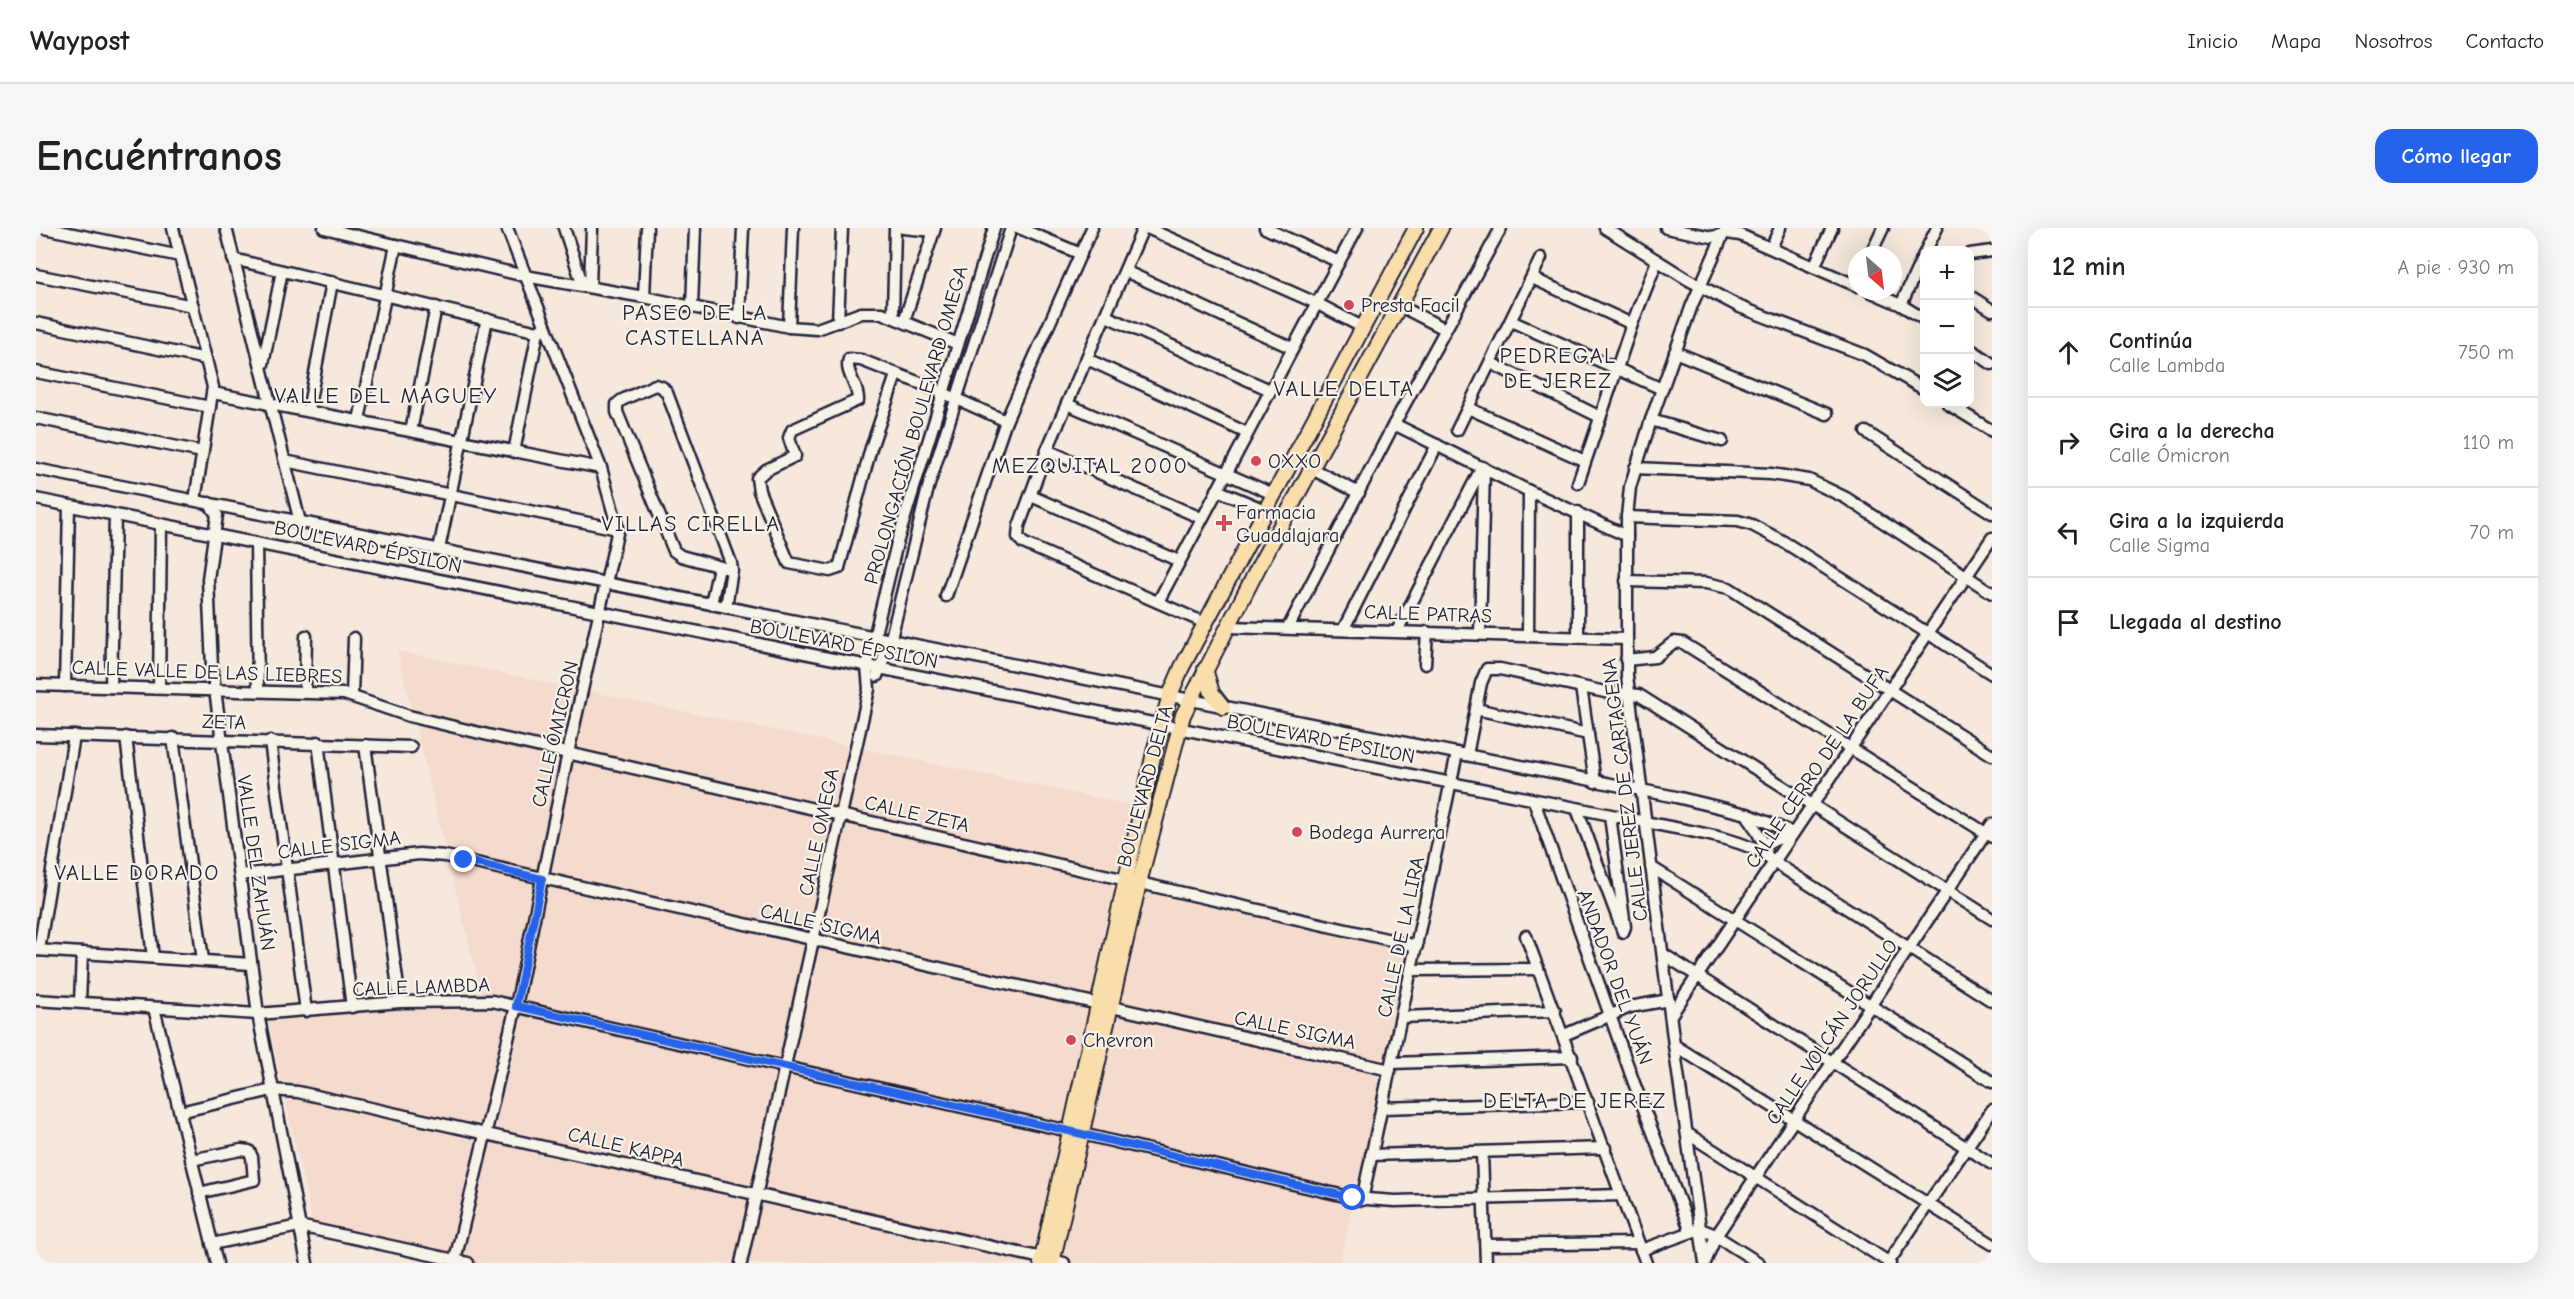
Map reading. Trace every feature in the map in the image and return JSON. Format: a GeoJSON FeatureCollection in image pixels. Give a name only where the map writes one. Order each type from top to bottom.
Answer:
{"type":"FeatureCollection","features":[{"type":"Feature","properties":{"kind":"main road","name":"BOULEVARD DELTA"},"geometry":{"type":"LineString","coordinates":[[1050,1262],[1076,1133],[1133,881],[1161,726],[1170,695],[1205,623],[1416,228]]}},
{"type":"Feature","properties":{"kind":"main road","name":"BOULEVARD DELTA"},"geometry":{"type":"LineString","coordinates":[[1133,881],[1189,699],[1441,228]]}},
{"type":"Feature","properties":{"kind":"main road"},"geometry":{"type":"LineString","coordinates":[[1259,566],[1265,543],[1280,514],[1280,501],[1273,494]]}},
{"type":"Feature","properties":{"kind":"main road"},"geometry":{"type":"LineString","coordinates":[[1205,669],[1212,693],[1223,707]]}},
{"type":"Feature","properties":{"kind":"street"},"geometry":{"type":"LineString","coordinates":[[44,228],[180,255]]}},
{"type":"Feature","properties":{"kind":"street"},"geometry":{"type":"LineString","coordinates":[[173,228],[207,359],[213,393],[195,500]]}},
{"type":"Feature","properties":{"kind":"street"},"geometry":{"type":"LineString","coordinates":[[226,228],[300,522]]}},
{"type":"Feature","properties":{"kind":"street"},"geometry":{"type":"LineString","coordinates":[[324,228],[525,276],[644,297],[789,327],[817,329],[872,312],[893,315],[958,344]]}},
{"type":"Feature","properties":{"kind":"street","name":"CALLE ÓMICRON"},"geometry":{"type":"LineString","coordinates":[[455,1260],[516,1006],[568,753],[618,529],[601,468],[542,329],[507,228]]}},
{"type":"Feature","properties":{"kind":"street"},"geometry":{"type":"LineString","coordinates":[[564,228],[586,286]]}},
{"type":"Feature","properties":{"kind":"street"},"geometry":{"type":"LineString","coordinates":[[586,286],[592,228]]}},
{"type":"Feature","properties":{"kind":"street"},"geometry":{"type":"LineString","coordinates":[[644,297],[647,228]]}},
{"type":"Feature","properties":{"kind":"street"},"geometry":{"type":"LineString","coordinates":[[692,307],[695,228]]}},
{"type":"Feature","properties":{"kind":"street"},"geometry":{"type":"LineString","coordinates":[[739,318],[743,228]]}},
{"type":"Feature","properties":{"kind":"street"},"geometry":{"type":"LineString","coordinates":[[789,327],[793,228]]}},
{"type":"Feature","properties":{"kind":"street"},"geometry":{"type":"LineString","coordinates":[[838,322],[842,228]]}},
{"type":"Feature","properties":{"kind":"street"},"geometry":{"type":"LineString","coordinates":[[893,315],[895,228]]}},
{"type":"Feature","properties":{"kind":"street"},"geometry":{"type":"LineString","coordinates":[[903,228],[934,229],[904,321]]}},
{"type":"Feature","properties":{"kind":"street","name":"PROLONGACIÓN BOULEVARD OMEGA"},"geometry":{"type":"LineString","coordinates":[[867,668],[897,543],[994,228]]}},
{"type":"Feature","properties":{"kind":"street","name":"PROLONGACIÓN BOULEVARD OMEGA"},"geometry":{"type":"LineString","coordinates":[[881,670],[925,499],[1011,228]]}},
{"type":"Feature","properties":{"kind":"street"},"geometry":{"type":"LineString","coordinates":[[1019,228],[1082,254]]}},
{"type":"Feature","properties":{"kind":"street"},"geometry":{"type":"LineString","coordinates":[[946,596],[1006,422],[1092,228]]}},
{"type":"Feature","properties":{"kind":"street"},"geometry":{"type":"LineString","coordinates":[[1205,623],[1023,543],[1018,537],[1019,526],[1047,450],[1145,228],[1316,303],[1362,327]]}},
{"type":"Feature","properties":{"kind":"street"},"geometry":{"type":"LineString","coordinates":[[1265,228],[1339,262]]}},
{"type":"Feature","properties":{"kind":"street"},"geometry":{"type":"LineString","coordinates":[[1158,602],[1357,228]]}},
{"type":"Feature","properties":{"kind":"street"},"geometry":{"type":"LineString","coordinates":[[1288,628],[1394,424],[1501,228]]}},
{"type":"Feature","properties":{"kind":"street"},"geometry":{"type":"LineString","coordinates":[[1605,228],[1700,286],[1762,316],[1865,355],[1920,387]]}},
{"type":"Feature","properties":{"kind":"street"},"geometry":{"type":"LineString","coordinates":[[1666,228],[1712,237],[1724,231],[1740,235],[1848,282]]}},
{"type":"Feature","properties":{"kind":"street"},"geometry":{"type":"LineString","coordinates":[[1771,248],[1780,228]]}},
{"type":"Feature","properties":{"kind":"street"},"geometry":{"type":"LineString","coordinates":[[1814,267],[1832,228]]}},
{"type":"Feature","properties":{"kind":"street"},"geometry":{"type":"LineString","coordinates":[[1874,246],[1883,228]]}},
{"type":"Feature","properties":{"kind":"street"},"geometry":{"type":"LineString","coordinates":[[1929,246],[1937,228]]}},
{"type":"Feature","properties":{"kind":"street","name":"CALLE JEREZ DE CARTAGENA"},"geometry":{"type":"LineString","coordinates":[[1705,1262],[1696,1231],[1688,1134],[1674,1045],[1629,694],[1626,660],[1627,517],[1630,487],[1651,420],[1700,286],[1724,231]]}},
{"type":"Feature","properties":{"kind":"street"},"geometry":{"type":"LineString","coordinates":[[359,420],[396,245]]}},
{"type":"Feature","properties":{"kind":"street"},"geometry":{"type":"LineString","coordinates":[[1974,254],[1990,253]]}},
{"type":"Feature","properties":{"kind":"street"},"geometry":{"type":"LineString","coordinates":[[1457,430],[1541,258]]}},
{"type":"Feature","properties":{"kind":"street"},"geometry":{"type":"LineString","coordinates":[[233,259],[487,319],[542,329],[514,452]]}},
{"type":"Feature","properties":{"kind":"street"},"geometry":{"type":"LineString","coordinates":[[1578,483],[1632,324],[1657,261]]}},
{"type":"Feature","properties":{"kind":"street"},"geometry":{"type":"LineString","coordinates":[[1901,305],[1920,266]]}},
{"type":"Feature","properties":{"kind":"street"},"geometry":{"type":"LineString","coordinates":[[261,371],[282,271]]}},
{"type":"Feature","properties":{"kind":"street"},"geometry":{"type":"LineString","coordinates":[[1125,271],[1292,348]]}},
{"type":"Feature","properties":{"kind":"street"},"geometry":{"type":"LineString","coordinates":[[36,275],[193,306]]}},
{"type":"Feature","properties":{"kind":"street"},"geometry":{"type":"LineString","coordinates":[[1532,278],[1632,324]]}},
{"type":"Feature","properties":{"kind":"street"},"geometry":{"type":"LineString","coordinates":[[308,411],[332,282]]}},
{"type":"Feature","properties":{"kind":"street"},"geometry":{"type":"LineString","coordinates":[[1974,299],[1992,310]]}},
{"type":"Feature","properties":{"kind":"street"},"geometry":{"type":"LineString","coordinates":[[1890,300],[1920,317]]}},
{"type":"Feature","properties":{"kind":"street"},"geometry":{"type":"LineString","coordinates":[[1400,306],[1445,329]]}},
{"type":"Feature","properties":{"kind":"street"},"geometry":{"type":"LineString","coordinates":[[411,431],[436,307]]}},
{"type":"Feature","properties":{"kind":"street"},"geometry":{"type":"LineString","coordinates":[[1106,316],[1270,390]]}},
{"type":"Feature","properties":{"kind":"street"},"geometry":{"type":"LineString","coordinates":[[439,549],[487,319]]}},
{"type":"Feature","properties":{"kind":"street"},"geometry":{"type":"LineString","coordinates":[[1511,321],[1662,389]]}},
{"type":"Feature","properties":{"kind":"street"},"geometry":{"type":"LineString","coordinates":[[36,322],[207,359]]}},
{"type":"Feature","properties":{"kind":"street"},"geometry":{"type":"LineString","coordinates":[[1675,352],[1827,414]]}},
{"type":"Feature","properties":{"kind":"street"},"geometry":{"type":"LineString","coordinates":[[1974,352],[1992,364]]}},
{"type":"Feature","properties":{"kind":"street"},"geometry":{"type":"LineString","coordinates":[[896,375],[871,448],[839,568],[830,571],[789,563],[759,491],[757,478],[766,470],[795,456],[789,438],[792,430],[858,400],[858,392],[848,368],[849,359],[861,360],[1006,422]]}},
{"type":"Feature","properties":{"kind":"street"},"geometry":{"type":"LineString","coordinates":[[1087,359],[1247,433]]}},
{"type":"Feature","properties":{"kind":"street"},"geometry":{"type":"LineString","coordinates":[[1491,363],[1600,417]]}},
{"type":"Feature","properties":{"kind":"street"},"geometry":{"type":"LineString","coordinates":[[36,372],[210,407]]}},
{"type":"Feature","properties":{"kind":"street"},"geometry":{"type":"LineString","coordinates":[[726,607],[732,570],[728,553],[664,389],[655,386],[622,400],[617,404],[617,412],[671,548],[681,556],[732,570]]}},
{"type":"Feature","properties":{"kind":"street"},"geometry":{"type":"LineString","coordinates":[[213,393],[601,468]]}},
{"type":"Feature","properties":{"kind":"street"},"geometry":{"type":"LineString","coordinates":[[1067,404],[1273,494]]}},
{"type":"Feature","properties":{"kind":"street"},"geometry":{"type":"LineString","coordinates":[[1468,408],[1585,460]]}},
{"type":"Feature","properties":{"kind":"street"},"geometry":{"type":"LineString","coordinates":[[1955,408],[1992,431]]}},
{"type":"Feature","properties":{"kind":"street"},"geometry":{"type":"LineString","coordinates":[[36,418],[202,452]]}},
{"type":"Feature","properties":{"kind":"street"},"geometry":{"type":"LineString","coordinates":[[1651,420],[1722,441]]}},
{"type":"Feature","properties":{"kind":"street"},"geometry":{"type":"LineString","coordinates":[[1394,424],[1529,491],[1627,536]]}},
{"type":"Feature","properties":{"kind":"street"},"geometry":{"type":"LineString","coordinates":[[1866,432],[1992,513]]}},
{"type":"Feature","properties":{"kind":"street"},"geometry":{"type":"LineString","coordinates":[[1343,630],[1437,445]]}},
{"type":"Feature","properties":{"kind":"street"},"geometry":{"type":"LineString","coordinates":[[1047,450],[1201,518]]}},
{"type":"Feature","properties":{"kind":"street"},"geometry":{"type":"LineString","coordinates":[[285,461],[618,529]]}},
{"type":"Feature","properties":{"kind":"street"},"geometry":{"type":"LineString","coordinates":[[1397,631],[1483,468]]}},
{"type":"Feature","properties":{"kind":"street"},"geometry":{"type":"LineString","coordinates":[[1480,634],[1483,468]]}},
{"type":"Feature","properties":{"kind":"street"},"geometry":{"type":"LineString","coordinates":[[1635,468],[1771,474],[1809,480],[1846,498],[1992,593]]}},
{"type":"Feature","properties":{"kind":"street","name":"BOULEVARD ÉPSILON"},"geometry":{"type":"LineString","coordinates":[[36,469],[605,581],[890,642],[1170,695],[1642,790],[1747,814],[1793,833]]}},
{"type":"Feature","properties":{"kind":"street"},"geometry":{"type":"LineString","coordinates":[[1312,469],[1359,493]]}},
{"type":"Feature","properties":{"kind":"street"},"geometry":{"type":"LineString","coordinates":[[1217,490],[1265,510]]}},
{"type":"Feature","properties":{"kind":"street"},"geometry":{"type":"LineString","coordinates":[[1528,635],[1529,491]]}},
{"type":"Feature","properties":{"kind":"street"},"geometry":{"type":"LineString","coordinates":[[1030,496],[1179,561]]}},
{"type":"Feature","properties":{"kind":"street","name":"BOULEVARD ÉPSILON"},"geometry":{"type":"LineString","coordinates":[[36,499],[867,668],[1646,822],[1736,843],[1771,859],[1992,1001]]}},
{"type":"Feature","properties":{"kind":"street","name":"VALLE DEL ZAHUÁN"},"geometry":{"type":"LineString","coordinates":[[209,503],[217,515],[208,596],[210,641],[221,739],[258,1014],[307,1263]]}},
{"type":"Feature","properties":{"kind":"street"},"geometry":{"type":"LineString","coordinates":[[65,686],[69,506]]}},
{"type":"Feature","properties":{"kind":"street"},"geometry":{"type":"LineString","coordinates":[[1578,512],[1578,636]]}},
{"type":"Feature","properties":{"kind":"street"},"geometry":{"type":"LineString","coordinates":[[111,687],[115,516]]}},
{"type":"Feature","properties":{"kind":"street"},"geometry":{"type":"LineString","coordinates":[[1627,517],[1721,519],[1752,525],[1784,542],[1992,674]]}},
{"type":"Feature","properties":{"kind":"street"},"geometry":{"type":"LineString","coordinates":[[159,688],[161,525]]}},
{"type":"Feature","properties":{"kind":"street","name":"CALLE CERRO DE LA BUFA"},"geometry":{"type":"LineString","coordinates":[[1671,1015],[1696,975],[1736,920],[1771,859],[1813,806],[1853,748],[1992,538]]}},
{"type":"Feature","properties":{"kind":"street"},"geometry":{"type":"LineString","coordinates":[[256,543],[258,691]]}},
{"type":"Feature","properties":{"kind":"street"},"geometry":{"type":"LineString","coordinates":[[711,604],[719,567]]}},
{"type":"Feature","properties":{"kind":"street"},"geometry":{"type":"LineString","coordinates":[[1626,581],[1706,583],[1729,588],[1796,633],[1992,755]]}},
{"type":"Feature","properties":{"kind":"street","name":"CALLE PATRAS"},"geometry":{"type":"LineString","coordinates":[[1228,627],[1626,639]]}},
{"type":"Feature","properties":{"kind":"street"},"geometry":{"type":"LineString","coordinates":[[1425,664],[1427,632]]}},
{"type":"Feature","properties":{"kind":"street"},"geometry":{"type":"LineString","coordinates":[[305,692],[306,636]]}},
{"type":"Feature","properties":{"kind":"street"},"geometry":{"type":"LineString","coordinates":[[352,695],[354,638]]}},
{"type":"Feature","properties":{"kind":"street"},"geometry":{"type":"LineString","coordinates":[[1626,660],[1655,657],[1674,642],[1683,643],[1990,831]]}},
{"type":"Feature","properties":{"kind":"street","name":"CALLE OMEGA"},"geometry":{"type":"LineString","coordinates":[[741,1263],[869,689],[867,668]]}},
{"type":"Feature","properties":{"kind":"street","name":"CALLE DE LA LIRA"},"geometry":{"type":"LineString","coordinates":[[1362,1200],[1452,784],[1476,709],[1481,683],[1487,669],[1500,669],[1581,687]]}},
{"type":"Feature","properties":{"kind":"street","name":"CALLE OMEGA"},"geometry":{"type":"LineString","coordinates":[[869,689],[881,670]]}},
{"type":"Feature","properties":{"kind":"street","name":"CALLE VALLE DE LAS LIEBRES"},"geometry":{"type":"LineString","coordinates":[[36,685],[352,695],[409,716]]}},
{"type":"Feature","properties":{"kind":"street"},"geometry":{"type":"LineString","coordinates":[[1595,782],[1581,687],[1629,694],[1645,699],[1992,919]]}},
{"type":"Feature","properties":{"kind":"street"},"geometry":{"type":"LineString","coordinates":[[1476,709],[1588,734]]}},
{"type":"Feature","properties":{"kind":"street","name":"CALLE ZETA"},"geometry":{"type":"LineString","coordinates":[[409,716],[1417,946]]}},
{"type":"Feature","properties":{"kind":"street","name":"ZETA"},"geometry":{"type":"LineString","coordinates":[[36,735],[318,742],[411,747]]}},
{"type":"Feature","properties":{"kind":"street"},"geometry":{"type":"LineString","coordinates":[[74,736],[37,950],[252,964]]}},
{"type":"Feature","properties":{"kind":"street"},"geometry":{"type":"LineString","coordinates":[[126,737],[153,957]]}},
{"type":"Feature","properties":{"kind":"street"},"geometry":{"type":"LineString","coordinates":[[173,738],[203,960]]}},
{"type":"Feature","properties":{"kind":"street"},"geometry":{"type":"LineString","coordinates":[[270,741],[306,1011]]}},
{"type":"Feature","properties":{"kind":"street"},"geometry":{"type":"LineString","coordinates":[[318,742],[352,1007]]}},
{"type":"Feature","properties":{"kind":"street"},"geometry":{"type":"LineString","coordinates":[[365,745],[400,1002]]}},
{"type":"Feature","properties":{"kind":"street","name":"ANDADOR DEL YUÁN"},"geometry":{"type":"LineString","coordinates":[[1534,801],[1648,1122],[1696,1231]]}},
{"type":"Feature","properties":{"kind":"street"},"geometry":{"type":"LineString","coordinates":[[1576,809],[1623,932],[1625,927],[1610,816]]}},
{"type":"Feature","properties":{"kind":"street"},"geometry":{"type":"LineString","coordinates":[[1747,814],[1771,859]]}},
{"type":"Feature","properties":{"kind":"street","name":"CALLE VOLCÁN JORULLO"},"geometry":{"type":"LineString","coordinates":[[1705,1262],[1716,1236],[1947,891],[1990,831]]}},
{"type":"Feature","properties":{"kind":"street"},"geometry":{"type":"LineString","coordinates":[[1764,844],[1793,833]]}},
{"type":"Feature","properties":{"kind":"street","name":"CALLE SIGMA"},"geometry":{"type":"LineString","coordinates":[[240,876],[379,858],[432,854],[1105,1007],[1391,1066],[1572,1057]]}},
{"type":"Feature","properties":{"kind":"street"},"geometry":{"type":"LineString","coordinates":[[1651,867],[1992,1082]]}},
{"type":"Feature","properties":{"kind":"street"},"geometry":{"type":"LineString","coordinates":[[1526,936],[1646,1263]]}},
{"type":"Feature","properties":{"kind":"street"},"geometry":{"type":"LineString","coordinates":[[80,1002],[82,952]]}},
{"type":"Feature","properties":{"kind":"street"},"geometry":{"type":"LineString","coordinates":[[1663,954],[1992,1164]]}},
{"type":"Feature","properties":{"kind":"street"},"geometry":{"type":"LineString","coordinates":[[1412,970],[1538,969]]}},
{"type":"Feature","properties":{"kind":"street","name":"CALLE LAMBDA"},"geometry":{"type":"LineString","coordinates":[[36,1000],[258,1014],[400,1002],[478,1000],[516,1006],[784,1066],[1362,1200],[1622,1195]]}},
{"type":"Feature","properties":{"kind":"street"},"geometry":{"type":"LineString","coordinates":[[1564,1035],[1630,1007],[1669,1000]]}},
{"type":"Feature","properties":{"kind":"street"},"geometry":{"type":"LineString","coordinates":[[154,1008],[217,1263]]}},
{"type":"Feature","properties":{"kind":"street"},"geometry":{"type":"LineString","coordinates":[[1402,1017],[1555,1011]]}},
{"type":"Feature","properties":{"kind":"street"},"geometry":{"type":"LineString","coordinates":[[1674,1045],[1992,1245]]}},
{"type":"Feature","properties":{"kind":"street","name":"CALLE KAPPA"},"geometry":{"type":"LineString","coordinates":[[180,1112],[272,1090],[318,1096],[1050,1262]]}},
{"type":"Feature","properties":{"kind":"street"},"geometry":{"type":"LineString","coordinates":[[1382,1108],[1588,1102]]}},
{"type":"Feature","properties":{"kind":"street"},"geometry":{"type":"LineString","coordinates":[[1688,1134],[1889,1263],[1992,1110]]}},
{"type":"Feature","properties":{"kind":"street"},"geometry":{"type":"LineString","coordinates":[[1371,1155],[1605,1148]]}},
{"type":"Feature","properties":{"kind":"street"},"geometry":{"type":"LineString","coordinates":[[192,1160],[245,1150],[249,1151],[252,1157],[254,1180],[199,1192]]}},
{"type":"Feature","properties":{"kind":"street"},"geometry":{"type":"LineString","coordinates":[[1482,1153],[1486,1263]]}},
{"type":"Feature","properties":{"kind":"street"},"geometry":{"type":"LineString","coordinates":[[212,1244],[299,1226],[468,1263]]}},
{"type":"Feature","properties":{"kind":"street"},"geometry":{"type":"LineString","coordinates":[[1486,1245],[1640,1247],[1696,1231],[1716,1236],[1759,1263]]}},
{"type":"Feature","properties":{"kind":"shaded area"},"geometry":{"type":"Polygon","coordinates":[[[397,651],[1131,805],[1116,886],[1409,951],[1340,1263],[469,1263],[313,1224],[268,1022],[481,993],[397,651]]]}},
{"type":"Feature","properties":{"kind":"place","name":"Presta Facil"},"geometry":{"type":"Point","coordinates":[1349,305]}},
{"type":"Feature","properties":{"kind":"place","name":"OXXO"},"geometry":{"type":"Point","coordinates":[1256,461]}},
{"type":"Feature","properties":{"kind":"place","name":"Farmacia Guadalajara"},"geometry":{"type":"Point","coordinates":[1224,523]}},
{"type":"Feature","properties":{"kind":"place","name":"Bodega Aurrera"},"geometry":{"type":"Point","coordinates":[1297,832]}},
{"type":"Feature","properties":{"kind":"place","name":"Chevron"},"geometry":{"type":"Point","coordinates":[1071,1040]}},
{"type":"Feature","properties":{"kind":"district","name":"PASEO DE LA CASTELLANA"},"geometry":{"type":"Point","coordinates":[695,326]}},
{"type":"Feature","properties":{"kind":"district","name":"PEDREGAL DE JEREZ"},"geometry":{"type":"Point","coordinates":[1558,368]}},
{"type":"Feature","properties":{"kind":"district","name":"VALLE DELTA"},"geometry":{"type":"Point","coordinates":[1344,389]}},
{"type":"Feature","properties":{"kind":"district","name":"VALLE DEL MAGUEY"},"geometry":{"type":"Point","coordinates":[386,396]}},
{"type":"Feature","properties":{"kind":"district","name":"MEZQUITAL 2000"},"geometry":{"type":"Point","coordinates":[1090,466]}},
{"type":"Feature","properties":{"kind":"district","name":"VILLAS CIRELLA"},"geometry":{"type":"Point","coordinates":[691,524]}},
{"type":"Feature","properties":{"kind":"district","name":"VALLE DORADO"},"geometry":{"type":"Point","coordinates":[137,873]}},
{"type":"Feature","properties":{"kind":"district","name":"DELTA DE JEREZ"},"geometry":{"type":"Point","coordinates":[1575,1101]}},
{"type":"Feature","properties":{"kind":"route"},"geometry":{"type":"LineString","coordinates":[[464,860],[542,879],[516,1006],[1353,1198]]}}]}
